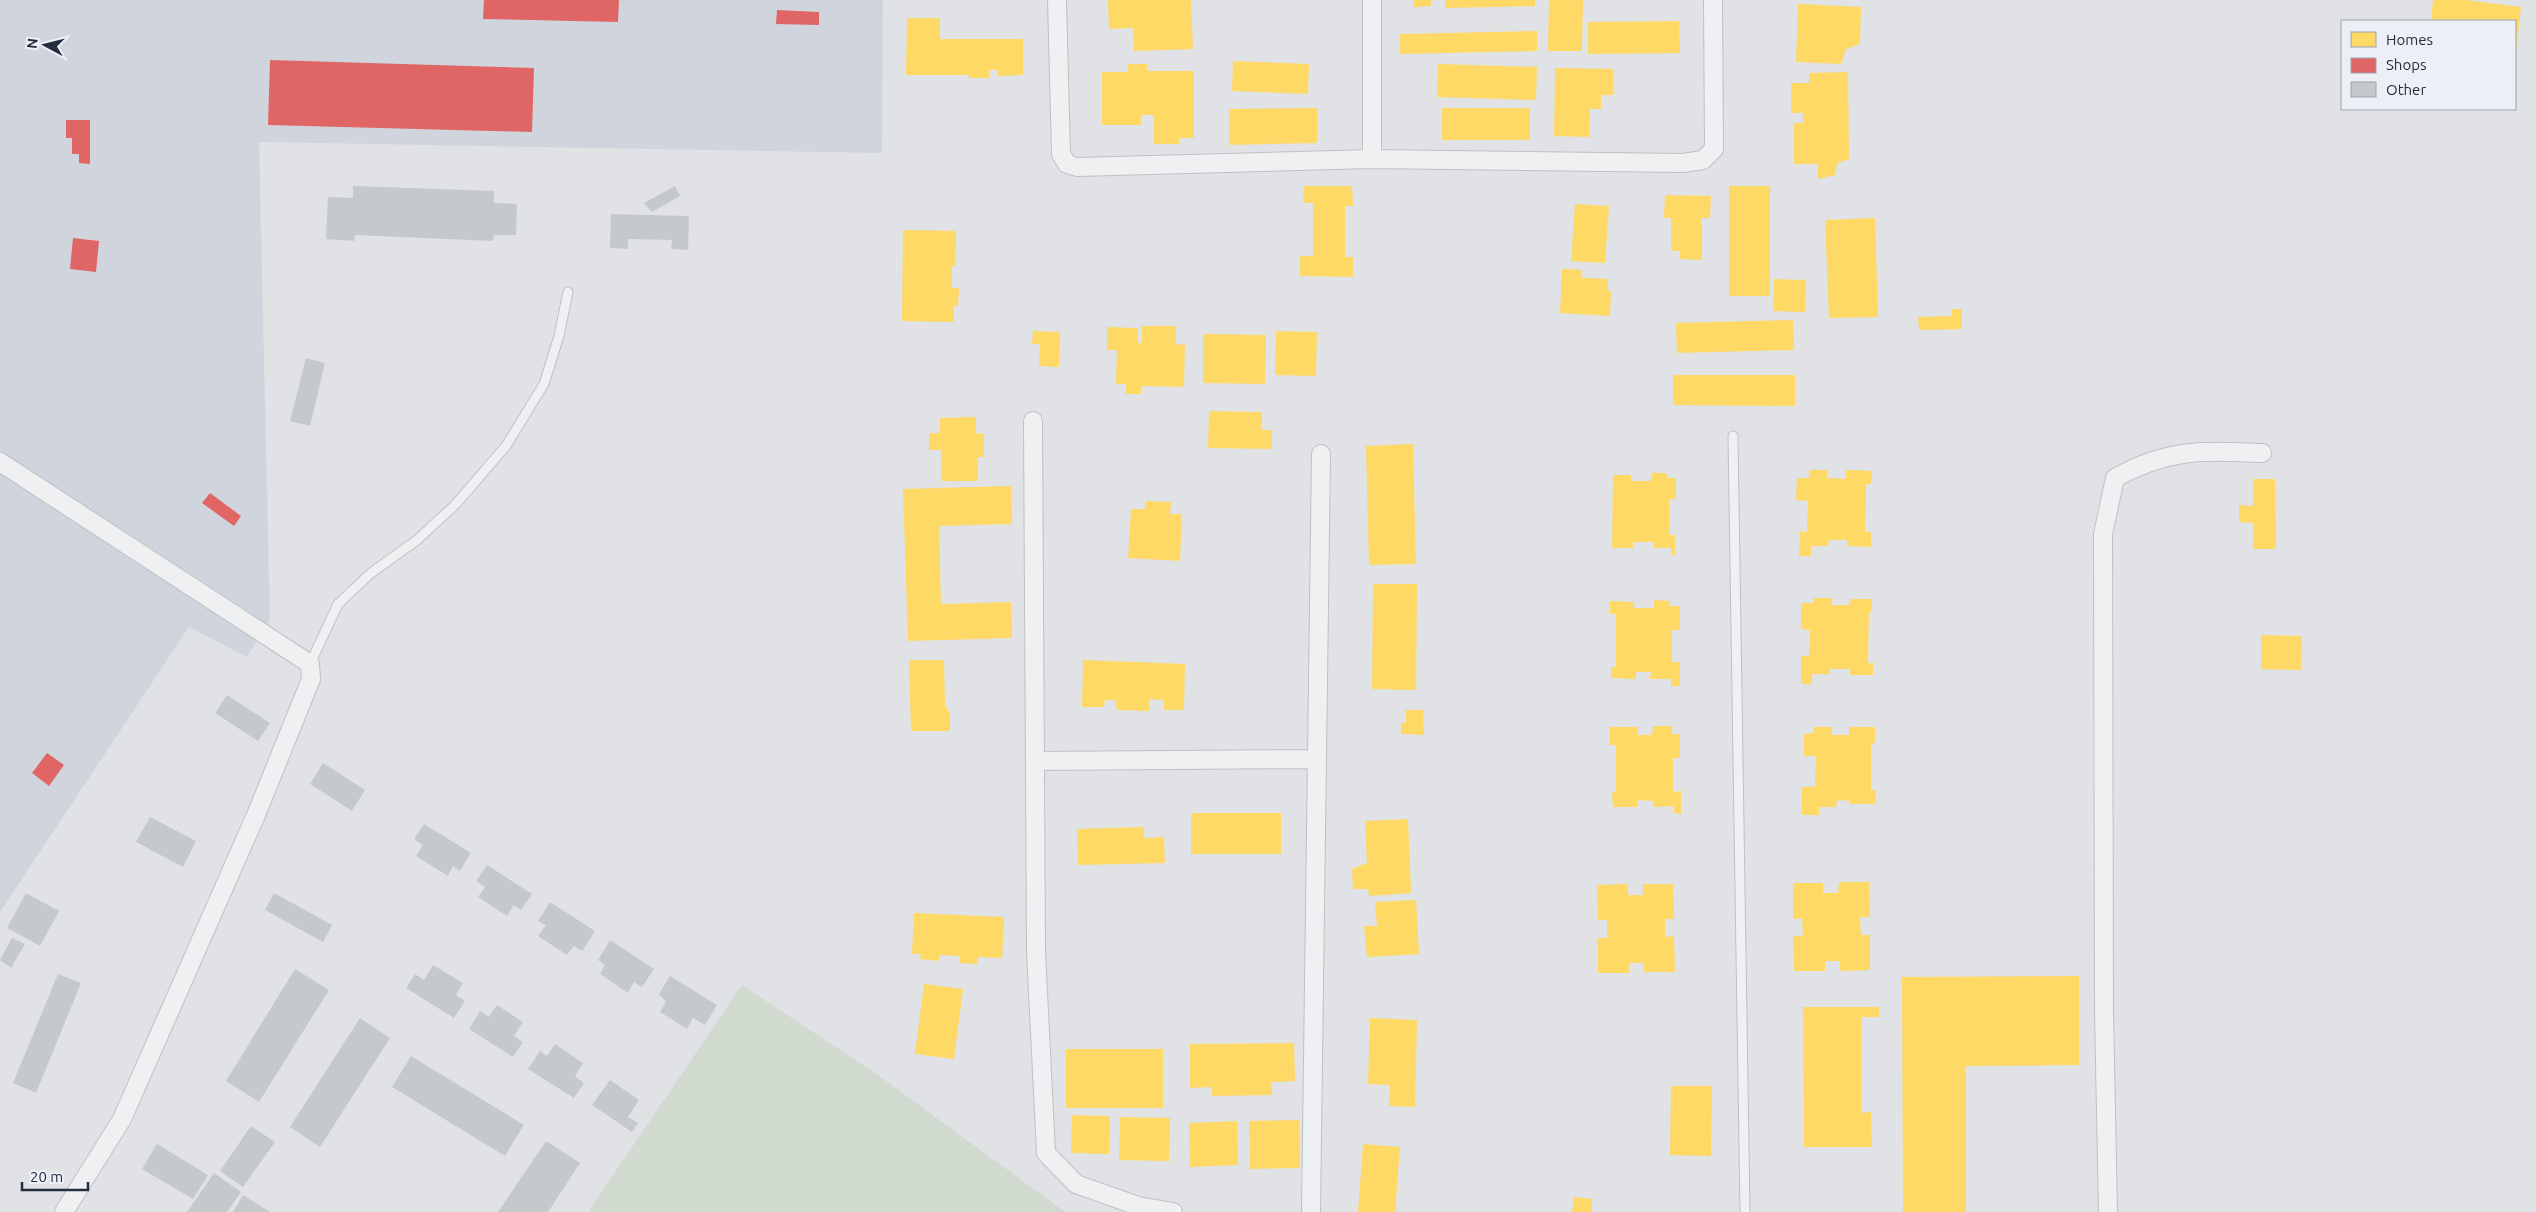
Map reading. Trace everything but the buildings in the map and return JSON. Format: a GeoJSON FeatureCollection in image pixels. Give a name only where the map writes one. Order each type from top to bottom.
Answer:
{"type":"FeatureCollection","features":[{"type":"Feature","properties":{"kind":"street"},"geometry":{"type":"LineString","coordinates":[[1057,0],[1061,154],[1067,164],[1077,167],[1372,159],[1683,163],[1703,160],[1714,149],[1713,0]]}},
{"type":"Feature","properties":{"kind":"street"},"geometry":{"type":"LineString","coordinates":[[1372,0],[1372,159]]}},
{"type":"Feature","properties":{"kind":"street"},"geometry":{"type":"LineString","coordinates":[[1033,421],[1036,952],[1046,1153],[1076,1184],[1138,1206],[1173,1212]]}},
{"type":"Feature","properties":{"kind":"street"},"geometry":{"type":"LineString","coordinates":[[2108,1212],[2104,1011],[2103,534],[2115,478],[2135,467],[2160,458],[2188,452],[2262,453]]}},
{"type":"Feature","properties":{"kind":"street"},"geometry":{"type":"LineString","coordinates":[[1311,1212],[1321,454]]}},
{"type":"Feature","properties":{"kind":"street"},"geometry":{"type":"LineString","coordinates":[[0,462],[310,664],[310,679],[256,815],[126,1110],[64,1212]]}},
{"type":"Feature","properties":{"kind":"street"},"geometry":{"type":"LineString","coordinates":[[1035,761],[1317,759]]}},
{"type":"Feature","properties":{"kind":"lane"},"geometry":{"type":"LineString","coordinates":[[310,664],[338,604],[371,573],[417,540],[455,505],[506,446],[544,384],[559,336],[568,292]]}},
{"type":"Feature","properties":{"kind":"lane"},"geometry":{"type":"LineString","coordinates":[[1733,436],[1744,1212]]}},
{"type":"Feature","properties":{"kind":"shaded area"},"geometry":{"type":"Polygon","coordinates":[[[0,0],[883,0],[882,153],[259,142],[270,619],[247,657],[189,627],[0,912],[0,0]]]}},
{"type":"Feature","properties":{"kind":"shaded area"},"geometry":{"type":"Polygon","coordinates":[[[742,985],[875,1073],[1065,1212],[588,1212],[742,985]]]}}]}
